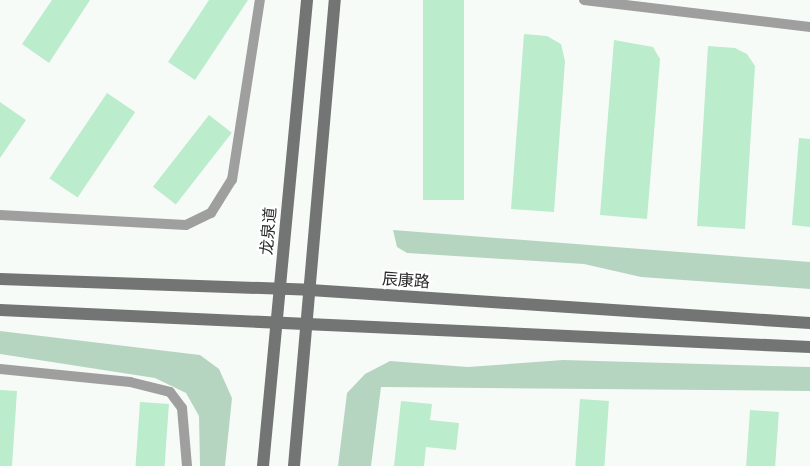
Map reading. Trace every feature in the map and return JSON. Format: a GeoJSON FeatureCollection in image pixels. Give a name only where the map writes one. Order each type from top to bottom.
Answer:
{"type":"FeatureCollection","features":[{"type":"Feature","properties":{"kind":"street","name":"龙泉道"},"geometry":{"type":"LineString","coordinates":[[263,466],[307,0]]}},
{"type":"Feature","properties":{"kind":"street"},"geometry":{"type":"LineString","coordinates":[[294,466],[335,0]]}},
{"type":"Feature","properties":{"kind":"street","name":"辰康路"},"geometry":{"type":"LineString","coordinates":[[0,279],[310,290],[810,323]]}},
{"type":"Feature","properties":{"kind":"street"},"geometry":{"type":"LineString","coordinates":[[0,310],[308,322],[810,347]]}},
{"type":"Feature","properties":{"kind":"lane"},"geometry":{"type":"LineString","coordinates":[[0,214],[186,225],[211,213],[232,180],[260,0]]}},
{"type":"Feature","properties":{"kind":"lane"},"geometry":{"type":"LineString","coordinates":[[584,0],[810,27]]}},
{"type":"Feature","properties":{"kind":"lane"},"geometry":{"type":"LineString","coordinates":[[0,369],[130,382],[170,392],[182,408],[187,466]]}},
{"type":"Feature","properties":{"kind":"green space"},"geometry":{"type":"Polygon","coordinates":[[[393,230],[810,262],[810,289],[641,277],[584,264],[407,253],[397,247],[393,230]]]}},
{"type":"Feature","properties":{"kind":"green space"},"geometry":{"type":"Polygon","coordinates":[[[0,331],[200,355],[219,369],[232,398],[225,466],[200,466],[199,416],[186,393],[155,378],[0,354],[0,331]]]}},
{"type":"Feature","properties":{"kind":"green space"},"geometry":{"type":"Polygon","coordinates":[[[563,360],[810,367],[810,391],[381,387],[371,466],[338,466],[347,393],[365,374],[390,361],[468,367],[563,360]]]}},
{"type":"Feature","properties":{"kind":"building"},"geometry":{"type":"Polygon","coordinates":[[[52,0],[90,0],[49,63],[22,44],[52,0]]]}},
{"type":"Feature","properties":{"kind":"building"},"geometry":{"type":"Polygon","coordinates":[[[209,0],[248,0],[195,80],[168,62],[209,0]]]}},
{"type":"Feature","properties":{"kind":"building"},"geometry":{"type":"Polygon","coordinates":[[[423,0],[464,0],[464,200],[423,200],[423,0]]]}},
{"type":"Feature","properties":{"kind":"building"},"geometry":{"type":"Polygon","coordinates":[[[524,34],[547,36],[561,44],[565,61],[554,212],[511,209],[524,34]]]}},
{"type":"Feature","properties":{"kind":"building"},"geometry":{"type":"Polygon","coordinates":[[[614,40],[653,47],[660,59],[647,219],[600,215],[614,40]]]}},
{"type":"Feature","properties":{"kind":"building"},"geometry":{"type":"Polygon","coordinates":[[[708,46],[735,48],[747,54],[755,66],[745,229],[697,226],[708,46]]]}},
{"type":"Feature","properties":{"kind":"building"},"geometry":{"type":"Polygon","coordinates":[[[107,93],[135,112],[78,197],[49,178],[107,93]]]}},
{"type":"Feature","properties":{"kind":"building"},"geometry":{"type":"Polygon","coordinates":[[[0,102],[26,120],[0,158],[0,102]]]}},
{"type":"Feature","properties":{"kind":"building"},"geometry":{"type":"Polygon","coordinates":[[[209,115],[232,133],[176,205],[153,187],[209,115]]]}},
{"type":"Feature","properties":{"kind":"building"},"geometry":{"type":"Polygon","coordinates":[[[799,138],[810,139],[810,227],[792,225],[799,138]]]}},
{"type":"Feature","properties":{"kind":"building"},"geometry":{"type":"Polygon","coordinates":[[[0,390],[17,391],[12,466],[0,466],[0,390]]]}},
{"type":"Feature","properties":{"kind":"building"},"geometry":{"type":"Polygon","coordinates":[[[580,399],[609,401],[604,466],[575,466],[580,399]]]}},
{"type":"Feature","properties":{"kind":"building"},"geometry":{"type":"Polygon","coordinates":[[[401,401],[432,404],[430,420],[459,423],[456,450],[426,447],[424,466],[394,466],[401,401]]]}},
{"type":"Feature","properties":{"kind":"building"},"geometry":{"type":"Polygon","coordinates":[[[140,402],[169,404],[165,466],[136,466],[140,402]]]}},
{"type":"Feature","properties":{"kind":"building"},"geometry":{"type":"Polygon","coordinates":[[[750,410],[779,412],[775,466],[746,466],[750,410]]]}}]}
